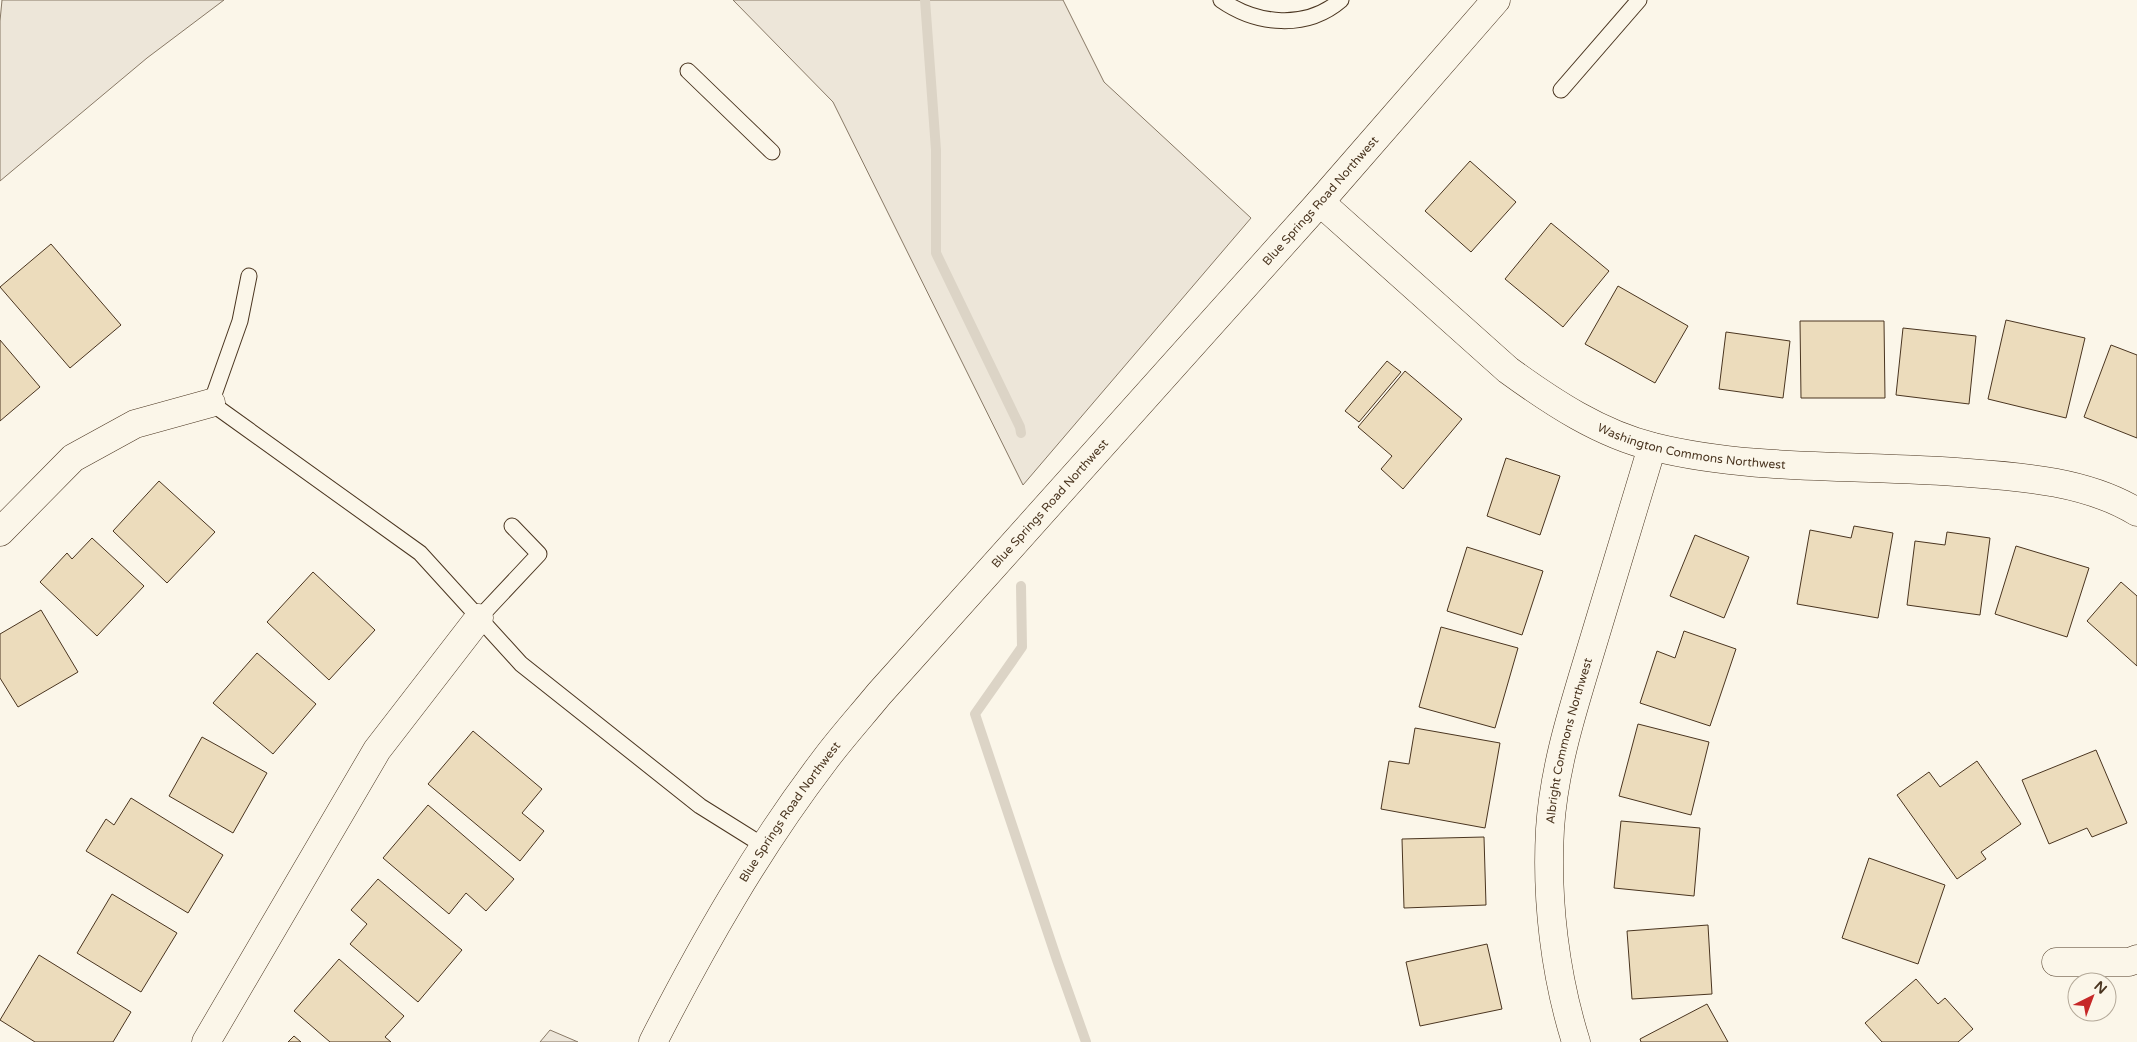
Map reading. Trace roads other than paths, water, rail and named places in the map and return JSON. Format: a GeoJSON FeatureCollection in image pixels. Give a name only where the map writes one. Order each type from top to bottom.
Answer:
{"type":"FeatureCollection","features":[{"type":"Feature","properties":{"kind":"street","name":"Blue Springs Road Northwest"},"geometry":{"type":"LineString","coordinates":[[653,1042],[721,916],[764,846],[824,760],[879,694],[1320,202],[1496,0]]}},
{"type":"Feature","properties":{"kind":"street","name":"Washington Commons Northwest"},"geometry":{"type":"LineString","coordinates":[[1320,202],[1508,370],[1540,393],[1576,415],[1614,433],[1652,447],[1703,457],[1764,463],[1945,471],[2047,481],[2094,493],[2137,512]]}},
{"type":"Feature","properties":{"kind":"street"},"geometry":{"type":"LineString","coordinates":[[0,532],[73,458],[135,424],[212,403]]}},
{"type":"Feature","properties":{"kind":"street","name":"Albright Commons Northwest"},"geometry":{"type":"LineString","coordinates":[[1576,1042],[1569,1019],[1557,959],[1550,892],[1550,829],[1557,776],[1568,725],[1652,447]]}},
{"type":"Feature","properties":{"kind":"street"},"geometry":{"type":"LineString","coordinates":[[206,1042],[377,750],[479,618]]}},
{"type":"Feature","properties":{"kind":"street"},"geometry":{"type":"LineString","coordinates":[[2056,962],[2129,962],[2137,959]]}},
{"type":"Feature","properties":{"kind":"lane"},"geometry":{"type":"LineString","coordinates":[[1220,0],[1254,16],[1276,21],[1299,20],[1318,16],[1341,0]]}},
{"type":"Feature","properties":{"kind":"lane"},"geometry":{"type":"LineString","coordinates":[[1561,90],[1639,0]]}},
{"type":"Feature","properties":{"kind":"lane"},"geometry":{"type":"LineString","coordinates":[[688,71],[772,152]]}},
{"type":"Feature","properties":{"kind":"lane"},"geometry":{"type":"LineString","coordinates":[[249,276],[240,321],[212,403],[420,553],[521,664],[700,806],[764,846]]}},
{"type":"Feature","properties":{"kind":"lane"},"geometry":{"type":"LineString","coordinates":[[479,618],[539,554],[512,526]]}},
{"type":"Feature","properties":{"kind":"waterway"},"geometry":{"type":"LineString","coordinates":[[925,0],[936,150],[936,253],[1020,427],[1021,433]]}},
{"type":"Feature","properties":{"kind":"waterway"},"geometry":{"type":"LineString","coordinates":[[1021,586],[1022,647],[975,714],[1086,1042]]}}]}
